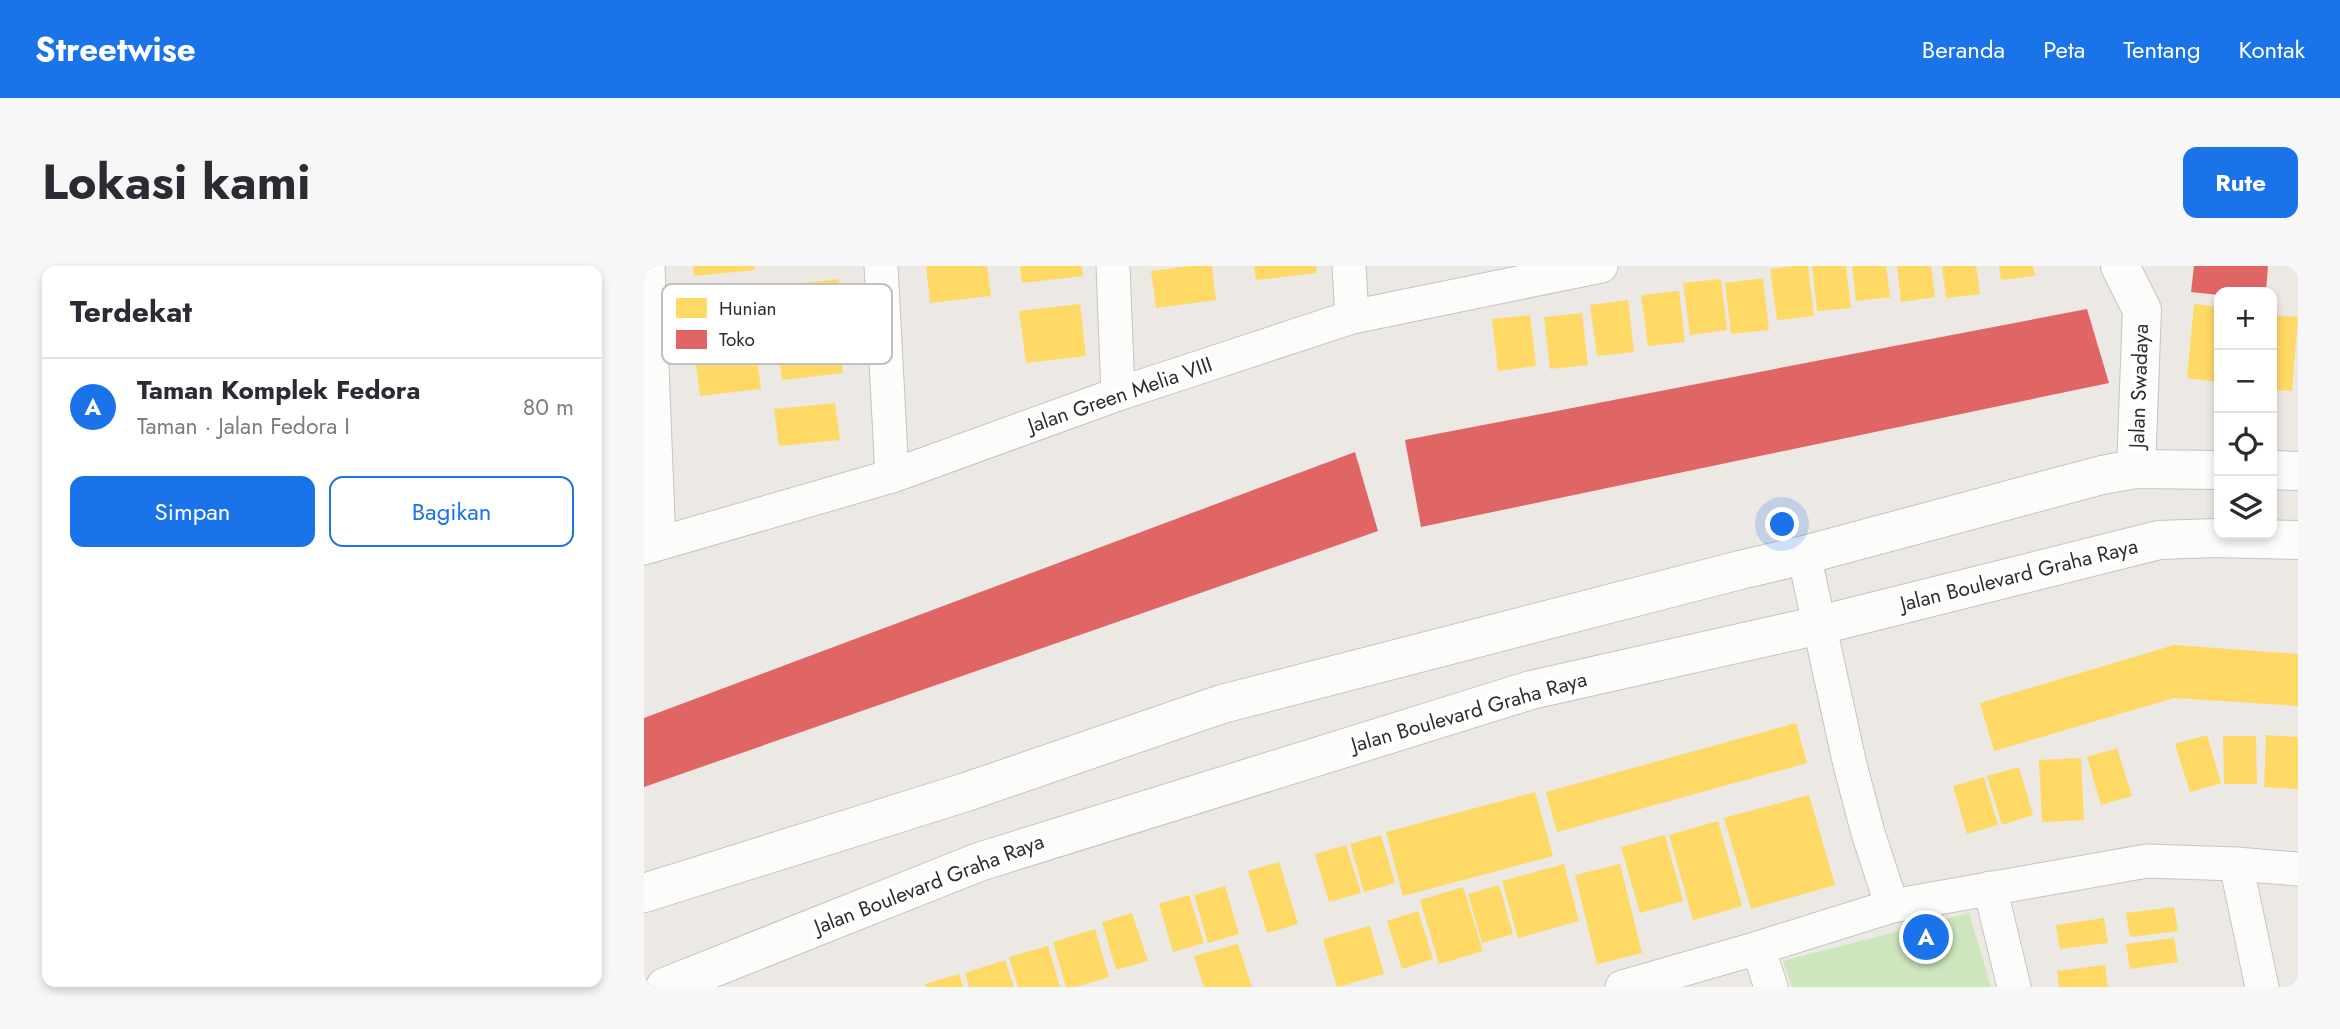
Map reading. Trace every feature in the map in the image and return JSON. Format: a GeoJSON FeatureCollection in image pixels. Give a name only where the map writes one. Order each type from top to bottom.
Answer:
{"type":"FeatureCollection","features":[{"type":"Feature","properties":{"kind":"main road","name":"Jalan Swadaya"},"geometry":{"type":"LineString","coordinates":[[2120,266],[2142,310],[2136,469]]}},
{"type":"Feature","properties":{"kind":"main road"},"geometry":{"type":"LineString","coordinates":[[644,893],[966,792],[1222,704],[1804,555],[2033,492],[2136,469],[2214,470]]}},
{"type":"Feature","properties":{"kind":"main road"},"geometry":{"type":"LineString","coordinates":[[2277,470],[2298,471]]}},
{"type":"Feature","properties":{"kind":"main road","name":"Jalan Boulevard Graha Raya"},"geometry":{"type":"LineString","coordinates":[[665,987],[979,862],[1031,844],[1531,690],[1820,625],[2159,540],[2298,540]]}},
{"type":"Feature","properties":{"kind":"street"},"geometry":{"type":"LineString","coordinates":[[648,266],[651,546]]}},
{"type":"Feature","properties":{"kind":"street"},"geometry":{"type":"LineString","coordinates":[[881,266],[882,284]]}},
{"type":"Feature","properties":{"kind":"street"},"geometry":{"type":"LineString","coordinates":[[1113,266],[1118,394]]}},
{"type":"Feature","properties":{"kind":"street"},"geometry":{"type":"LineString","coordinates":[[1349,266],[1352,317]]}},
{"type":"Feature","properties":{"kind":"street","name":"Jalan Green Melia VIII"},"geometry":{"type":"LineString","coordinates":[[651,546],[892,476],[1118,394],[1352,317],[1601,266]]}},
{"type":"Feature","properties":{"kind":"street"},"geometry":{"type":"LineString","coordinates":[[886,364],[892,476]]}},
{"type":"Feature","properties":{"kind":"street"},"geometry":{"type":"LineString","coordinates":[[1804,555],[1850,765],[1868,833],[1892,906]]}},
{"type":"Feature","properties":{"kind":"street"},"geometry":{"type":"LineString","coordinates":[[1622,987],[1892,906],[1990,888],[2147,861],[2298,869]]}},
{"type":"Feature","properties":{"kind":"street"},"geometry":{"type":"LineString","coordinates":[[2236,864],[2262,987]]}},
{"type":"Feature","properties":{"kind":"street"},"geometry":{"type":"LineString","coordinates":[[1990,888],[2014,987]]}},
{"type":"Feature","properties":{"kind":"street"},"geometry":{"type":"LineString","coordinates":[[1758,948],[1772,987]]}},
{"type":"Feature","properties":{"kind":"green space"},"geometry":{"type":"Polygon","coordinates":[[[1969,913],[1991,987],[1792,987],[1783,961],[1969,913]]]}},
{"type":"Feature","properties":{"kind":"building: Hunian"},"geometry":{"type":"Polygon","coordinates":[[[693,266],[754,266],[755,270],[694,276],[693,266]]]}},
{"type":"Feature","properties":{"kind":"building: Hunian"},"geometry":{"type":"Polygon","coordinates":[[[926,266],[987,266],[991,296],[930,303],[926,266]]]}},
{"type":"Feature","properties":{"kind":"building: Hunian"},"geometry":{"type":"Polygon","coordinates":[[[1020,266],[1082,266],[1083,276],[1022,283],[1020,266]]]}},
{"type":"Feature","properties":{"kind":"building: Hunian"},"geometry":{"type":"Polygon","coordinates":[[[1212,266],[1216,300],[1156,308],[1151,271],[1212,266]]]}},
{"type":"Feature","properties":{"kind":"building: Hunian"},"geometry":{"type":"Polygon","coordinates":[[[1254,266],[1316,266],[1317,273],[1256,280],[1254,266]]]}},
{"type":"Feature","properties":{"kind":"building: Hunian"},"geometry":{"type":"Polygon","coordinates":[[[1808,266],[1814,316],[1777,320],[1770,269],[1808,266]]]}},
{"type":"Feature","properties":{"kind":"building: Hunian"},"geometry":{"type":"Polygon","coordinates":[[[1812,266],[1846,266],[1851,308],[1817,311],[1812,266]]]}},
{"type":"Feature","properties":{"kind":"building: Hunian"},"geometry":{"type":"Polygon","coordinates":[[[1852,266],[1886,266],[1890,297],[1856,301],[1852,266]]]}},
{"type":"Feature","properties":{"kind":"building: Hunian"},"geometry":{"type":"Polygon","coordinates":[[[1897,266],[1931,266],[1935,297],[1901,302],[1897,266]]]}},
{"type":"Feature","properties":{"kind":"building: Hunian"},"geometry":{"type":"Polygon","coordinates":[[[1942,266],[1976,266],[1980,294],[1946,298],[1942,266]]]}},
{"type":"Feature","properties":{"kind":"building: Hunian"},"geometry":{"type":"Polygon","coordinates":[[[1999,266],[2033,266],[2035,276],[2001,280],[1999,266]]]}},
{"type":"Feature","properties":{"kind":"building: Hunian"},"geometry":{"type":"Polygon","coordinates":[[[1763,278],[1769,330],[1731,334],[1725,283],[1763,278]]]}},
{"type":"Feature","properties":{"kind":"building: Hunian"},"geometry":{"type":"Polygon","coordinates":[[[839,279],[840,284],[795,284],[839,279]]]}},
{"type":"Feature","properties":{"kind":"building: Hunian"},"geometry":{"type":"Polygon","coordinates":[[[1721,279],[1727,330],[1690,335],[1683,283],[1721,279]]]}},
{"type":"Feature","properties":{"kind":"building: Hunian"},"geometry":{"type":"Polygon","coordinates":[[[1679,291],[1685,342],[1648,346],[1641,295],[1679,291]]]}},
{"type":"Feature","properties":{"kind":"building: Hunian"},"geometry":{"type":"Polygon","coordinates":[[[1628,300],[1634,352],[1597,356],[1590,305],[1628,300]]]}},
{"type":"Feature","properties":{"kind":"building: Hunian"},"geometry":{"type":"Polygon","coordinates":[[[1080,304],[1086,356],[1026,363],[1019,311],[1080,304]]]}},
{"type":"Feature","properties":{"kind":"building: Hunian"},"geometry":{"type":"Polygon","coordinates":[[[2194,304],[2214,306],[2214,381],[2187,378],[2194,304]]]}},
{"type":"Feature","properties":{"kind":"building: Hunian"},"geometry":{"type":"Polygon","coordinates":[[[1582,313],[1588,365],[1550,369],[1544,317],[1582,313]]]}},
{"type":"Feature","properties":{"kind":"building: Hunian"},"geometry":{"type":"Polygon","coordinates":[[[1530,315],[1536,366],[1498,371],[1492,319],[1530,315]]]}},
{"type":"Feature","properties":{"kind":"building: Hunian"},"geometry":{"type":"Polygon","coordinates":[[[2277,315],[2298,317],[2292,391],[2277,390],[2277,315]]]}},
{"type":"Feature","properties":{"kind":"building: Hunian"},"geometry":{"type":"Polygon","coordinates":[[[696,364],[758,364],[761,389],[700,396],[696,364]]]}},
{"type":"Feature","properties":{"kind":"building: Hunian"},"geometry":{"type":"Polygon","coordinates":[[[780,364],[842,364],[843,373],[782,380],[780,364]]]}},
{"type":"Feature","properties":{"kind":"building: Hunian"},"geometry":{"type":"Polygon","coordinates":[[[835,403],[840,440],[779,446],[774,409],[835,403]]]}},
{"type":"Feature","properties":{"kind":"building: Hunian"},"geometry":{"type":"Polygon","coordinates":[[[2174,645],[2298,654],[2298,706],[2174,698],[1994,751],[1980,703],[2174,645]]]}},
{"type":"Feature","properties":{"kind":"building: Hunian"},"geometry":{"type":"Polygon","coordinates":[[[1796,723],[1807,763],[1557,832],[1546,792],[1796,723]]]}},
{"type":"Feature","properties":{"kind":"building: Hunian"},"geometry":{"type":"Polygon","coordinates":[[[2207,735],[2221,783],[2190,792],[2175,744],[2207,735]]]}},
{"type":"Feature","properties":{"kind":"building: Hunian"},"geometry":{"type":"Polygon","coordinates":[[[2266,735],[2298,737],[2298,789],[2264,787],[2266,735]]]}},
{"type":"Feature","properties":{"kind":"building: Hunian"},"geometry":{"type":"Polygon","coordinates":[[[2223,736],[2256,736],[2257,784],[2224,784],[2223,736]]]}},
{"type":"Feature","properties":{"kind":"building: Hunian"},"geometry":{"type":"Polygon","coordinates":[[[2117,748],[2132,796],[2101,805],[2087,757],[2117,748]]]}},
{"type":"Feature","properties":{"kind":"building: Hunian"},"geometry":{"type":"Polygon","coordinates":[[[2081,758],[2084,820],[2042,822],[2039,760],[2081,758]]]}},
{"type":"Feature","properties":{"kind":"building: Hunian"},"geometry":{"type":"Polygon","coordinates":[[[2019,767],[2033,815],[2002,825],[1987,776],[2019,767]]]}},
{"type":"Feature","properties":{"kind":"building: Hunian"},"geometry":{"type":"Polygon","coordinates":[[[1984,777],[1998,825],[1967,834],[1953,786],[1984,777]]]}},
{"type":"Feature","properties":{"kind":"building: Hunian"},"geometry":{"type":"Polygon","coordinates":[[[1535,792],[1553,856],[1403,896],[1386,832],[1535,792]]]}},
{"type":"Feature","properties":{"kind":"building: Hunian"},"geometry":{"type":"Polygon","coordinates":[[[1809,795],[1835,885],[1751,909],[1724,818],[1809,795]]]}},
{"type":"Feature","properties":{"kind":"building: Hunian"},"geometry":{"type":"Polygon","coordinates":[[[1718,821],[1742,906],[1693,920],[1669,835],[1718,821]]]}},
{"type":"Feature","properties":{"kind":"building: Hunian"},"geometry":{"type":"Polygon","coordinates":[[[1381,835],[1395,883],[1364,892],[1350,844],[1381,835]]]}},
{"type":"Feature","properties":{"kind":"building: Hunian"},"geometry":{"type":"Polygon","coordinates":[[[1665,835],[1683,901],[1640,913],[1621,847],[1665,835]]]}},
{"type":"Feature","properties":{"kind":"building: Hunian"},"geometry":{"type":"Polygon","coordinates":[[[1346,845],[1361,893],[1329,902],[1315,854],[1346,845]]]}},
{"type":"Feature","properties":{"kind":"building: Hunian"},"geometry":{"type":"Polygon","coordinates":[[[1279,862],[1298,924],[1267,933],[1248,871],[1279,862]]]}},
{"type":"Feature","properties":{"kind":"building: Hunian"},"geometry":{"type":"Polygon","coordinates":[[[1564,864],[1579,921],[1518,938],[1502,881],[1564,864]]]}},
{"type":"Feature","properties":{"kind":"building: Hunian"},"geometry":{"type":"Polygon","coordinates":[[[1620,864],[1642,953],[1597,964],[1575,875],[1620,864]]]}},
{"type":"Feature","properties":{"kind":"building: Hunian"},"geometry":{"type":"Polygon","coordinates":[[[1499,885],[1513,934],[1482,943],[1468,894],[1499,885]]]}},
{"type":"Feature","properties":{"kind":"building: Hunian"},"geometry":{"type":"Polygon","coordinates":[[[1225,886],[1239,934],[1208,943],[1194,895],[1225,886]]]}},
{"type":"Feature","properties":{"kind":"building: Hunian"},"geometry":{"type":"Polygon","coordinates":[[[1463,887],[1483,951],[1439,964],[1420,900],[1463,887]]]}},
{"type":"Feature","properties":{"kind":"building: Hunian"},"geometry":{"type":"Polygon","coordinates":[[[1189,895],[1204,943],[1173,952],[1159,904],[1189,895]]]}},
{"type":"Feature","properties":{"kind":"building: Hunian"},"geometry":{"type":"Polygon","coordinates":[[[2174,907],[2178,931],[2130,937],[2126,913],[2174,907]]]}},
{"type":"Feature","properties":{"kind":"building: Hunian"},"geometry":{"type":"Polygon","coordinates":[[[1418,911],[1433,959],[1402,969],[1387,921],[1418,911]]]}},
{"type":"Feature","properties":{"kind":"building: Hunian"},"geometry":{"type":"Polygon","coordinates":[[[1132,913],[1148,961],[1116,970],[1102,922],[1132,913]]]}},
{"type":"Feature","properties":{"kind":"building: Hunian"},"geometry":{"type":"Polygon","coordinates":[[[2104,918],[2108,943],[2060,949],[2056,925],[2104,918]]]}},
{"type":"Feature","properties":{"kind":"building: Hunian"},"geometry":{"type":"Polygon","coordinates":[[[1370,926],[1384,974],[1337,987],[1323,939],[1370,926]]]}},
{"type":"Feature","properties":{"kind":"building: Hunian"},"geometry":{"type":"Polygon","coordinates":[[[1095,929],[1109,977],[1076,987],[1066,987],[1053,942],[1095,929]]]}},
{"type":"Feature","properties":{"kind":"building: Hunian"},"geometry":{"type":"Polygon","coordinates":[[[2174,938],[2178,962],[2130,969],[2126,944],[2174,938]]]}},
{"type":"Feature","properties":{"kind":"building: Hunian"},"geometry":{"type":"Polygon","coordinates":[[[1238,944],[1252,987],[1204,987],[1194,956],[1238,944]]]}},
{"type":"Feature","properties":{"kind":"building: Hunian"},"geometry":{"type":"Polygon","coordinates":[[[1048,946],[1060,987],[1018,987],[1009,957],[1048,946]]]}},
{"type":"Feature","properties":{"kind":"building: Hunian"},"geometry":{"type":"Polygon","coordinates":[[[1005,960],[1014,987],[969,987],[965,973],[1005,960]]]}},
{"type":"Feature","properties":{"kind":"building: Hunian"},"geometry":{"type":"Polygon","coordinates":[[[2105,965],[2108,987],[2059,987],[2057,971],[2105,965]]]}},
{"type":"Feature","properties":{"kind":"building: Hunian"},"geometry":{"type":"Polygon","coordinates":[[[959,974],[963,987],[926,987],[925,984],[959,974]]]}},
{"type":"Feature","properties":{"kind":"building: Toko"},"geometry":{"type":"Polygon","coordinates":[[[2194,266],[2268,266],[2266,287],[2214,287],[2214,294],[2191,292],[2194,266]]]}},
{"type":"Feature","properties":{"kind":"building: Toko"},"geometry":{"type":"Polygon","coordinates":[[[2087,309],[2109,383],[1421,527],[1405,440],[2087,309]]]}},
{"type":"Feature","properties":{"kind":"building: Toko"},"geometry":{"type":"Polygon","coordinates":[[[1355,452],[1378,531],[644,787],[644,718],[1355,452]]]}},
{"type":"Feature","properties":{"kind":"place","name":"Taman Komplek Fedora"},"geometry":{"type":"Point","coordinates":[1926,937]}}]}
